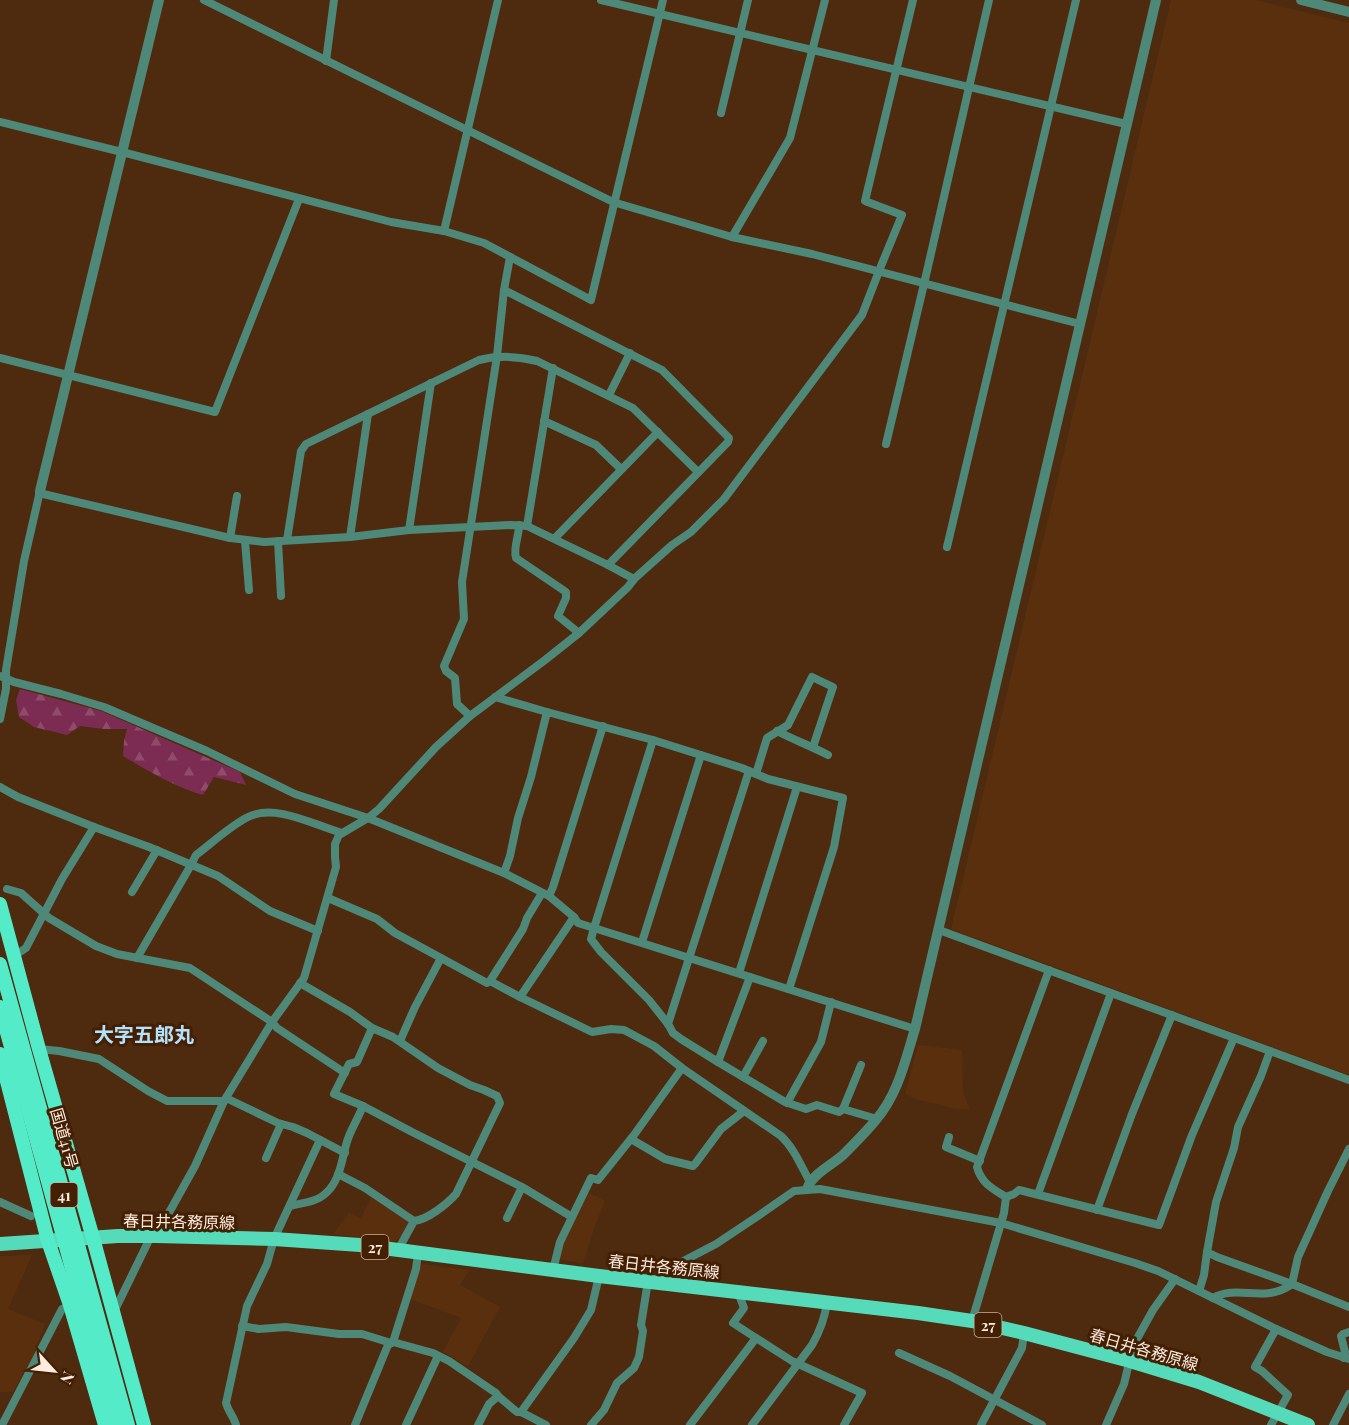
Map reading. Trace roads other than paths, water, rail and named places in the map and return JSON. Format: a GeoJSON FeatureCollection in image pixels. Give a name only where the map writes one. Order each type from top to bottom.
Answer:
{"type":"FeatureCollection","features":[{"type":"Feature","properties":{"kind":"highway","name":"41"},"geometry":{"type":"LineString","coordinates":[[0,904],[93,1238]]}},
{"type":"Feature","properties":{"kind":"highway","name":"国道41号"},"geometry":{"type":"LineString","coordinates":[[0,964],[128,1425]]}},
{"type":"Feature","properties":{"kind":"highway","name":"国道41号"},"geometry":{"type":"LineString","coordinates":[[0,1007],[114,1425]]}},
{"type":"Feature","properties":{"kind":"highway"},"geometry":{"type":"LineString","coordinates":[[0,1054],[48,1241],[70,1305],[105,1425]]}},
{"type":"Feature","properties":{"kind":"highway"},"geometry":{"type":"LineString","coordinates":[[93,1238],[144,1425]]}},
{"type":"Feature","properties":{"kind":"main road","name":"春日井各務原線"},"geometry":{"type":"LineString","coordinates":[[0,1244],[154,1236],[274,1239],[360,1245],[972,1321],[1024,1332],[1199,1382],[1274,1419],[1308,1425]]}},
{"type":"Feature","properties":{"kind":"street"},"geometry":{"type":"LineString","coordinates":[[0,719],[6,689],[3,677],[27,543],[159,0]]}},
{"type":"Feature","properties":{"kind":"street"},"geometry":{"type":"LineString","coordinates":[[204,0],[613,202],[732,237],[812,255],[1080,324]]}},
{"type":"Feature","properties":{"kind":"street"},"geometry":{"type":"LineString","coordinates":[[326,61],[334,0]]}},
{"type":"Feature","properties":{"kind":"street"},"geometry":{"type":"LineString","coordinates":[[444,231],[498,0]]}},
{"type":"Feature","properties":{"kind":"street"},"geometry":{"type":"LineString","coordinates":[[601,0],[1126,124]]}},
{"type":"Feature","properties":{"kind":"street"},"geometry":{"type":"LineString","coordinates":[[0,122],[299,199],[392,222],[444,231],[484,243],[591,300],[663,0]]}},
{"type":"Feature","properties":{"kind":"street"},"geometry":{"type":"LineString","coordinates":[[722,113],[748,0]]}},
{"type":"Feature","properties":{"kind":"street"},"geometry":{"type":"LineString","coordinates":[[732,237],[790,138],[825,0]]}},
{"type":"Feature","properties":{"kind":"street"},"geometry":{"type":"LineString","coordinates":[[113,1314],[154,1236],[195,1166],[225,1099],[272,1022],[304,978],[336,867],[335,844],[339,835],[379,809],[436,747],[470,716],[579,633],[634,579],[672,545],[691,532],[724,499],[862,315],[902,216],[865,201],[914,0]]}},
{"type":"Feature","properties":{"kind":"street"},"geometry":{"type":"LineString","coordinates":[[886,444],[989,0]]}},
{"type":"Feature","properties":{"kind":"street"},"geometry":{"type":"LineString","coordinates":[[947,546],[1076,0]]}},
{"type":"Feature","properties":{"kind":"street"},"geometry":{"type":"LineString","coordinates":[[591,1425],[604,1410],[617,1383],[634,1368],[639,1357],[644,1331],[641,1325],[652,1281],[666,1270],[716,1244],[794,1191],[808,1185],[843,1155],[877,1119],[890,1101],[900,1078],[915,1029],[939,930],[1156,0]]}},
{"type":"Feature","properties":{"kind":"street"},"geometry":{"type":"LineString","coordinates":[[1301,0],[1349,12]]}},
{"type":"Feature","properties":{"kind":"street"},"geometry":{"type":"LineString","coordinates":[[0,358],[215,412],[299,199]]}},
{"type":"Feature","properties":{"kind":"street"},"geometry":{"type":"LineString","coordinates":[[470,716],[457,704],[455,678],[446,671],[444,666],[464,620],[462,582],[510,257]]}},
{"type":"Feature","properties":{"kind":"street"},"geometry":{"type":"LineString","coordinates":[[504,290],[662,370],[729,438],[728,442],[608,565]]}},
{"type":"Feature","properties":{"kind":"street"},"geometry":{"type":"LineString","coordinates":[[609,395],[630,353]]}},
{"type":"Feature","properties":{"kind":"street"},"geometry":{"type":"LineString","coordinates":[[281,596],[283,541],[301,452],[306,444],[479,360],[497,356],[523,357],[553,368],[609,395],[633,408],[698,472]]}},
{"type":"Feature","properties":{"kind":"street"},"geometry":{"type":"LineString","coordinates":[[553,368],[523,525],[514,550],[516,558],[566,592],[566,598],[558,616],[579,633]]}},
{"type":"Feature","properties":{"kind":"street"},"geometry":{"type":"LineString","coordinates":[[410,530],[431,383]]}},
{"type":"Feature","properties":{"kind":"street"},"geometry":{"type":"LineString","coordinates":[[350,537],[368,414]]}},
{"type":"Feature","properties":{"kind":"street"},"geometry":{"type":"LineString","coordinates":[[544,422],[596,445],[621,469]]}},
{"type":"Feature","properties":{"kind":"street"},"geometry":{"type":"LineString","coordinates":[[555,538],[658,432]]}},
{"type":"Feature","properties":{"kind":"street"},"geometry":{"type":"LineString","coordinates":[[40,492],[245,541],[283,541],[410,530],[523,525],[555,538],[634,579]]}},
{"type":"Feature","properties":{"kind":"street"},"geometry":{"type":"LineString","coordinates":[[230,538],[237,496]]}},
{"type":"Feature","properties":{"kind":"street"},"geometry":{"type":"LineString","coordinates":[[245,541],[249,590]]}},
{"type":"Feature","properties":{"kind":"street"},"geometry":{"type":"LineString","coordinates":[[3,677],[104,707],[207,751],[295,794],[368,818],[504,873],[546,894],[578,923],[915,1029]]}},
{"type":"Feature","properties":{"kind":"street"},"geometry":{"type":"LineString","coordinates":[[668,1024],[767,738],[788,725],[812,677],[833,687],[813,747]]}},
{"type":"Feature","properties":{"kind":"street"},"geometry":{"type":"LineString","coordinates":[[495,697],[653,740],[742,768],[768,779],[843,798],[834,847],[789,988]]}},
{"type":"Feature","properties":{"kind":"street"},"geometry":{"type":"LineString","coordinates":[[504,873],[547,712]]}},
{"type":"Feature","properties":{"kind":"street"},"geometry":{"type":"LineString","coordinates":[[490,981],[527,918],[553,887],[603,726]]}},
{"type":"Feature","properties":{"kind":"street"},"geometry":{"type":"LineString","coordinates":[[777,731],[796,742],[828,755]]}},
{"type":"Feature","properties":{"kind":"street"},"geometry":{"type":"LineString","coordinates":[[653,740],[591,939],[649,1000],[673,1033],[681,1040],[787,1102],[806,1109],[817,1105],[839,1112],[843,1109],[861,1065]]}},
{"type":"Feature","properties":{"kind":"street"},"geometry":{"type":"LineString","coordinates":[[642,942],[701,755]]}},
{"type":"Feature","properties":{"kind":"street"},"geometry":{"type":"LineString","coordinates":[[0,787],[18,797],[218,876],[270,911],[318,931]]}},
{"type":"Feature","properties":{"kind":"street"},"geometry":{"type":"LineString","coordinates":[[739,973],[797,787]]}},
{"type":"Feature","properties":{"kind":"street"},"geometry":{"type":"LineString","coordinates":[[137,958],[196,855],[249,816],[269,813],[288,815],[342,833]]}},
{"type":"Feature","properties":{"kind":"street"},"geometry":{"type":"LineString","coordinates":[[14,956],[26,948],[62,879],[94,827]]}},
{"type":"Feature","properties":{"kind":"street"},"geometry":{"type":"LineString","coordinates":[[132,892],[157,850]]}},
{"type":"Feature","properties":{"kind":"street"},"geometry":{"type":"LineString","coordinates":[[7,889],[21,893],[58,923],[106,951],[190,969],[345,1072]]}},
{"type":"Feature","properties":{"kind":"street"},"geometry":{"type":"LineString","coordinates":[[328,898],[377,920],[395,933],[487,983],[490,981],[592,1032],[611,1029],[624,1030],[654,1046],[788,1142],[808,1185],[1001,1222],[1140,1265],[1158,1271],[1276,1329],[1347,1359]]}},
{"type":"Feature","properties":{"kind":"street"},"geometry":{"type":"LineString","coordinates":[[519,997],[574,917]]}},
{"type":"Feature","properties":{"kind":"street"},"geometry":{"type":"LineString","coordinates":[[939,930],[1349,1080]]}},
{"type":"Feature","properties":{"kind":"street"},"geometry":{"type":"LineString","coordinates":[[400,1041],[415,1006],[441,958]]}},
{"type":"Feature","properties":{"kind":"street"},"geometry":{"type":"LineString","coordinates":[[1006,1197],[985,1183],[979,1176],[977,1167],[1049,970]]}},
{"type":"Feature","properties":{"kind":"street"},"geometry":{"type":"LineString","coordinates":[[718,1062],[750,976]]}},
{"type":"Feature","properties":{"kind":"street"},"geometry":{"type":"LineString","coordinates":[[300,983],[350,1012],[372,1028],[383,1031],[400,1041],[438,1068],[496,1096],[500,1103],[456,1194],[450,1201],[420,1220],[414,1221],[365,1188],[338,1174]]}},
{"type":"Feature","properties":{"kind":"street"},"geometry":{"type":"LineString","coordinates":[[1038,1194],[1111,993]]}},
{"type":"Feature","properties":{"kind":"street"},"geometry":{"type":"LineString","coordinates":[[787,1102],[821,1042],[831,1002]]}},
{"type":"Feature","properties":{"kind":"street"},"geometry":{"type":"LineString","coordinates":[[1097,1210],[1172,1015]]}},
{"type":"Feature","properties":{"kind":"street"},"geometry":{"type":"LineString","coordinates":[[372,1028],[357,1062],[349,1065],[334,1094],[363,1106],[472,1161],[572,1217]]}},
{"type":"Feature","properties":{"kind":"street"},"geometry":{"type":"LineString","coordinates":[[1006,1197],[1019,1190],[1159,1225],[1192,1135],[1234,1038]]}},
{"type":"Feature","properties":{"kind":"street"},"geometry":{"type":"LineString","coordinates":[[743,1077],[763,1041]]}},
{"type":"Feature","properties":{"kind":"street"},"geometry":{"type":"LineString","coordinates":[[39,1048],[99,1059],[167,1101],[225,1099],[293,1127],[345,1154]]}},
{"type":"Feature","properties":{"kind":"street"},"geometry":{"type":"LineString","coordinates":[[1198,1291],[1204,1275],[1216,1202],[1234,1148],[1238,1127],[1270,1051]]}},
{"type":"Feature","properties":{"kind":"street"},"geometry":{"type":"LineString","coordinates":[[553,1270],[560,1242],[591,1178],[597,1180],[631,1139],[662,1099],[682,1068]]}},
{"type":"Feature","properties":{"kind":"street"},"geometry":{"type":"LineString","coordinates":[[290,1206],[319,1198],[332,1186],[363,1106]]}},
{"type":"Feature","properties":{"kind":"street"},"geometry":{"type":"LineString","coordinates":[[843,1109],[877,1119]]}},
{"type":"Feature","properties":{"kind":"street"},"geometry":{"type":"LineString","coordinates":[[631,1139],[665,1159],[693,1166],[721,1129],[744,1111]]}},
{"type":"Feature","properties":{"kind":"street"},"geometry":{"type":"LineString","coordinates":[[266,1158],[281,1124]]}},
{"type":"Feature","properties":{"kind":"street"},"geometry":{"type":"LineString","coordinates":[[949,1137],[946,1147],[980,1161]]}},
{"type":"Feature","properties":{"kind":"street"},"geometry":{"type":"LineString","coordinates":[[236,1425],[226,1403],[247,1306],[267,1264],[274,1239],[320,1140]]}},
{"type":"Feature","properties":{"kind":"street"},"geometry":{"type":"LineString","coordinates":[[1213,1298],[1225,1293],[1266,1294],[1287,1288],[1292,1284],[1299,1257],[1349,1149]]}},
{"type":"Feature","properties":{"kind":"street"},"geometry":{"type":"LineString","coordinates":[[507,1218],[522,1187]]}},
{"type":"Feature","properties":{"kind":"street"},"geometry":{"type":"LineString","coordinates":[[972,1321],[1004,1212],[1006,1197]]}},
{"type":"Feature","properties":{"kind":"street"},"geometry":{"type":"LineString","coordinates":[[0,1202],[31,1216]]}},
{"type":"Feature","properties":{"kind":"street"},"geometry":{"type":"LineString","coordinates":[[398,1250],[414,1221]]}},
{"type":"Feature","properties":{"kind":"street"},"geometry":{"type":"LineString","coordinates":[[1207,1252],[1349,1307]]}},
{"type":"Feature","properties":{"kind":"street"},"geometry":{"type":"LineString","coordinates":[[356,1425],[388,1345],[392,1342],[416,1269],[418,1253]]}},
{"type":"Feature","properties":{"kind":"street"},"geometry":{"type":"LineString","coordinates":[[521,1412],[574,1338],[591,1310],[599,1276]]}},
{"type":"Feature","properties":{"kind":"street"},"geometry":{"type":"LineString","coordinates":[[1106,1425],[1124,1384],[1133,1346],[1153,1310],[1175,1279]]}},
{"type":"Feature","properties":{"kind":"street"},"geometry":{"type":"LineString","coordinates":[[738,1292],[744,1308],[733,1323],[798,1364],[862,1393],[844,1425]]}},
{"type":"Feature","properties":{"kind":"street"},"geometry":{"type":"LineString","coordinates":[[752,1425],[819,1332],[826,1313],[827,1302]]}},
{"type":"Feature","properties":{"kind":"street"},"geometry":{"type":"LineString","coordinates":[[2,1425],[62,1309],[70,1305]]}},
{"type":"Feature","properties":{"kind":"street"},"geometry":{"type":"LineString","coordinates":[[242,1326],[259,1329],[286,1327],[339,1334],[362,1334],[438,1356],[464,1370],[496,1393],[517,1412],[546,1425]]}},
{"type":"Feature","properties":{"kind":"street"},"geometry":{"type":"LineString","coordinates":[[1274,1419],[1288,1395],[1255,1367],[1276,1329]]}},
{"type":"Feature","properties":{"kind":"street"},"geometry":{"type":"LineString","coordinates":[[981,1425],[1022,1348],[1024,1332]]}},
{"type":"Feature","properties":{"kind":"street"},"geometry":{"type":"LineString","coordinates":[[1347,1359],[1341,1336],[1349,1332]]}},
{"type":"Feature","properties":{"kind":"street"},"geometry":{"type":"LineString","coordinates":[[690,1425],[756,1338]]}},
{"type":"Feature","properties":{"kind":"street"},"geometry":{"type":"LineString","coordinates":[[899,1353],[950,1376],[1042,1425]]}},
{"type":"Feature","properties":{"kind":"street"},"geometry":{"type":"LineString","coordinates":[[406,1425],[438,1356]]}},
{"type":"Feature","properties":{"kind":"street"},"geometry":{"type":"LineString","coordinates":[[1333,1425],[1349,1394]]}},
{"type":"Feature","properties":{"kind":"street"},"geometry":{"type":"LineString","coordinates":[[478,1425],[489,1404],[498,1396]]}},
{"type":"Feature","properties":{"kind":"district","name":"大字五郎丸"},"geometry":{"type":"Point","coordinates":[144,1033]}}]}
